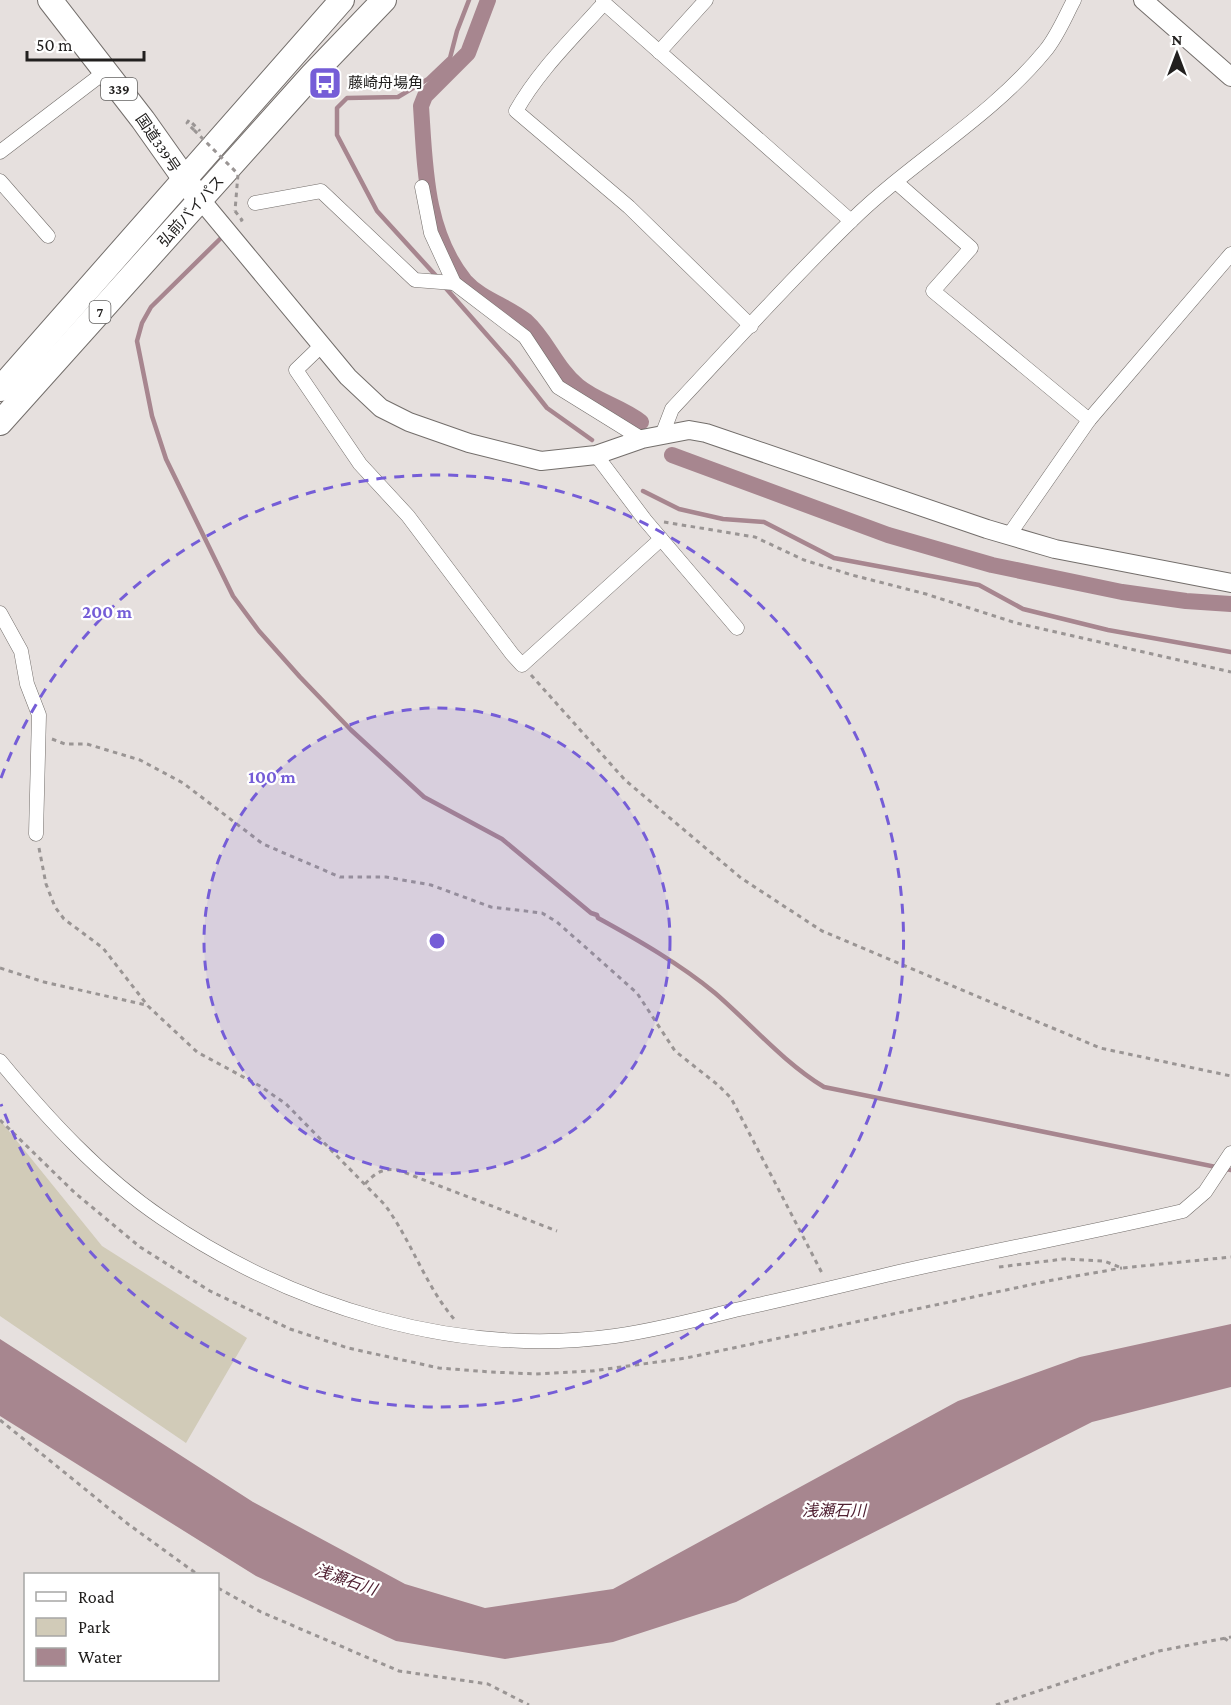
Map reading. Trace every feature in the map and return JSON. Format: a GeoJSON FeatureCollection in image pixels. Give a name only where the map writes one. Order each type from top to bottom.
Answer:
{"type":"FeatureCollection","features":[{"type":"Feature","properties":{"kind":"highway","name":"国道339号"},"geometry":{"type":"LineString","coordinates":[[50,0],[143,120],[184,181],[201,200]]}},
{"type":"Feature","properties":{"kind":"highway","name":"弘前バイパス"},"geometry":{"type":"LineString","coordinates":[[0,389],[342,0]]}},
{"type":"Feature","properties":{"kind":"highway","name":"弘前バイパス"},"geometry":{"type":"LineString","coordinates":[[0,423],[313,74],[384,0]]}},
{"type":"Feature","properties":{"kind":"street"},"geometry":{"type":"LineString","coordinates":[[659,52],[706,0]]}},
{"type":"Feature","properties":{"kind":"street"},"geometry":{"type":"LineString","coordinates":[[662,435],[672,409],[851,221],[994,104],[1022,78],[1047,49],[1074,0]]}},
{"type":"Feature","properties":{"kind":"street"},"geometry":{"type":"LineString","coordinates":[[1143,0],[1231,77]]}},
{"type":"Feature","properties":{"kind":"street"},"geometry":{"type":"LineString","coordinates":[[751,326],[629,207],[516,111],[527,91],[542,72],[604,2],[851,221]]}},
{"type":"Feature","properties":{"kind":"street"},"geometry":{"type":"LineString","coordinates":[[0,152],[106,71]]}},
{"type":"Feature","properties":{"kind":"street"},"geometry":{"type":"LineString","coordinates":[[0,180],[48,236]]}},
{"type":"Feature","properties":{"kind":"street"},"geometry":{"type":"LineString","coordinates":[[896,182],[971,248],[933,291],[1089,420]]}},
{"type":"Feature","properties":{"kind":"street"},"geometry":{"type":"LineString","coordinates":[[422,187],[431,233],[454,283],[525,337],[558,387],[642,439]]}},
{"type":"Feature","properties":{"kind":"street"},"geometry":{"type":"LineString","coordinates":[[255,203],[321,191],[415,280],[454,283]]}},
{"type":"Feature","properties":{"kind":"street"},"geometry":{"type":"LineString","coordinates":[[201,200],[348,376],[381,408],[408,422],[469,443],[541,461],[596,455],[642,439],[688,430],[706,433],[1055,549],[1231,583]]}},
{"type":"Feature","properties":{"kind":"street"},"geometry":{"type":"LineString","coordinates":[[1009,535],[1089,420],[1231,254]]}},
{"type":"Feature","properties":{"kind":"street"},"geometry":{"type":"LineString","coordinates":[[321,346],[296,370],[360,464],[408,516],[522,665],[661,540]]}},
{"type":"Feature","properties":{"kind":"street"},"geometry":{"type":"LineString","coordinates":[[596,455],[661,540],[737,628]]}},
{"type":"Feature","properties":{"kind":"street"},"geometry":{"type":"LineString","coordinates":[[0,613],[21,651],[27,684],[39,715],[36,834]]}},
{"type":"Feature","properties":{"kind":"street"},"geometry":{"type":"LineString","coordinates":[[0,1061],[34,1102],[119,1184],[162,1218],[220,1253],[268,1279],[314,1298],[411,1327],[464,1336],[529,1340],[614,1336],[672,1325],[972,1255],[1184,1211],[1205,1192],[1231,1153]]}},
{"type":"Feature","properties":{"kind":"path"},"geometry":{"type":"LineString","coordinates":[[204,134],[189,120],[187,123],[238,174],[235,212]]}},
{"type":"Feature","properties":{"kind":"path"},"geometry":{"type":"LineString","coordinates":[[645,520],[755,537],[804,560],[926,594],[1016,623],[1231,672]]}},
{"type":"Feature","properties":{"kind":"path"},"geometry":{"type":"LineString","coordinates":[[522,665],[625,780],[741,878],[822,931],[1100,1048],[1231,1076]]}},
{"type":"Feature","properties":{"kind":"path"},"geometry":{"type":"LineString","coordinates":[[39,733],[65,744],[87,744],[140,760],[183,783],[264,844],[340,877],[386,877],[431,885],[491,907],[542,913],[557,922],[637,993],[675,1051],[731,1098],[829,1288]]}},
{"type":"Feature","properties":{"kind":"path"},"geometry":{"type":"LineString","coordinates":[[36,834],[46,884],[55,907],[64,919],[103,948],[148,1006],[197,1052],[260,1086],[286,1104],[386,1205],[398,1223],[429,1284],[443,1306],[459,1324],[464,1336]]}},
{"type":"Feature","properties":{"kind":"path"},"geometry":{"type":"LineString","coordinates":[[0,968],[44,982],[148,1006]]}},
{"type":"Feature","properties":{"kind":"path"},"geometry":{"type":"LineString","coordinates":[[0,1120],[75,1193],[130,1239],[210,1291],[290,1329],[348,1348],[439,1368],[536,1374],[640,1366],[1053,1280],[1122,1268],[1231,1257]]}},
{"type":"Feature","properties":{"kind":"path"},"geometry":{"type":"LineString","coordinates":[[364,1184],[375,1173],[382,1170],[398,1170],[557,1231]]}},
{"type":"Feature","properties":{"kind":"path"},"geometry":{"type":"LineString","coordinates":[[989,1268],[1064,1259],[1104,1261],[1122,1268]]}},
{"type":"Feature","properties":{"kind":"path"},"geometry":{"type":"LineString","coordinates":[[0,1420],[128,1524],[194,1573]]}},
{"type":"Feature","properties":{"kind":"path"},"geometry":{"type":"LineString","coordinates":[[219,1589],[261,1612],[399,1671],[488,1684],[529,1705]]}},
{"type":"Feature","properties":{"kind":"path"},"geometry":{"type":"LineString","coordinates":[[996,1705],[1160,1650],[1231,1637]]}},
{"type":"Feature","properties":{"kind":"path"},"geometry":{"type":"LineString","coordinates":[[1224,1638],[1231,1643]]}},
{"type":"Feature","properties":{"kind":"green space"},"geometry":{"type":"Polygon","coordinates":[[[0,1120],[102,1246],[247,1338],[186,1443],[0,1316],[0,1120]]]}},
{"type":"Feature","properties":{"kind":"water","name":"浅瀬石川"},"geometry":{"type":"Polygon","coordinates":[[[1231,1324],[1231,1387],[1092,1422],[736,1602],[613,1642],[505,1659],[396,1641],[256,1576],[0,1416],[0,1339],[253,1502],[405,1584],[485,1608],[613,1589],[958,1401],[1080,1357],[1231,1324]]]}},
{"type":"Feature","properties":{"kind":"waterway"},"geometry":{"type":"LineString","coordinates":[[438,278],[377,211],[337,135],[337,108],[347,98],[398,97],[428,79],[450,58],[469,0]]}},
{"type":"Feature","properties":{"kind":"waterway"},"geometry":{"type":"LineString","coordinates":[[488,0],[468,53],[425,96],[421,106],[426,175],[435,220],[442,241],[465,281],[479,293],[526,321],[570,379],[593,396],[641,422]]}},
{"type":"Feature","properties":{"kind":"waterway"},"geometry":{"type":"LineString","coordinates":[[221,238],[151,307],[142,323],[137,341],[152,416],[166,459],[233,596],[259,631],[351,730],[424,797],[502,839],[591,913],[702,982],[781,1054],[824,1087],[1231,1170]]}},
{"type":"Feature","properties":{"kind":"waterway"},"geometry":{"type":"LineString","coordinates":[[443,285],[509,360],[547,408],[592,440]]}},
{"type":"Feature","properties":{"kind":"waterway"},"geometry":{"type":"LineString","coordinates":[[672,455],[888,535],[992,565],[1122,592],[1186,601],[1231,604]]}},
{"type":"Feature","properties":{"kind":"waterway"},"geometry":{"type":"LineString","coordinates":[[643,491],[679,509],[723,519],[764,522],[834,558],[979,585],[1023,609],[1108,630],[1231,652]]}},
{"type":"Feature","properties":{"kind":"place","name":"藤崎舟場角"},"geometry":{"type":"Point","coordinates":[325,83]}}]}
